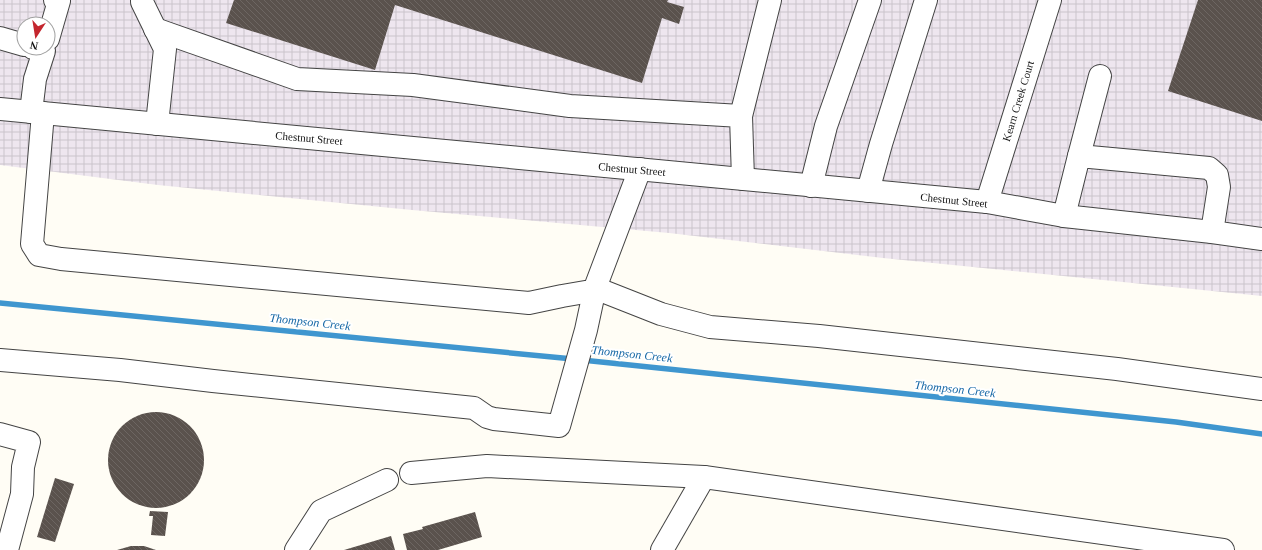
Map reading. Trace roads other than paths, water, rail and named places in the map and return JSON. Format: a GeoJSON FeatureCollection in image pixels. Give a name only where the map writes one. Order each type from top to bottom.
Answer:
{"type":"FeatureCollection","features":[{"type":"Feature","properties":{"kind":"street"},"geometry":{"type":"LineString","coordinates":[[142,0],[165,49],[157,124]]}},
{"type":"Feature","properties":{"kind":"street"},"geometry":{"type":"LineString","coordinates":[[743,179],[741,116],[770,0]]}},
{"type":"Feature","properties":{"kind":"street"},"geometry":{"type":"LineString","coordinates":[[811,186],[826,126],[870,0]]}},
{"type":"Feature","properties":{"kind":"street"},"geometry":{"type":"LineString","coordinates":[[868,191],[881,144],[926,0]]}},
{"type":"Feature","properties":{"kind":"street","name":"Kearn Creek Court"},"geometry":{"type":"LineString","coordinates":[[987,202],[1050,0]]}},
{"type":"Feature","properties":{"kind":"street"},"geometry":{"type":"LineString","coordinates":[[51,16],[57,1]]}},
{"type":"Feature","properties":{"kind":"street"},"geometry":{"type":"LineString","coordinates":[[155,30],[297,79],[413,84],[570,106],[741,116]]}},
{"type":"Feature","properties":{"kind":"street"},"geometry":{"type":"LineString","coordinates":[[0,38],[16,41]]}},
{"type":"Feature","properties":{"kind":"street"},"geometry":{"type":"LineString","coordinates":[[38,56],[35,80],[37,112],[32,244],[39,255],[61,259],[529,304],[595,288],[661,314],[710,327],[819,336],[1117,369],[1262,389]]}},
{"type":"Feature","properties":{"kind":"street"},"geometry":{"type":"LineString","coordinates":[[1064,216],[1100,76]]}},
{"type":"Feature","properties":{"kind":"street","name":"Chestnut Street"},"geometry":{"type":"LineString","coordinates":[[0,109],[987,202],[1064,216],[1262,239]]}},
{"type":"Feature","properties":{"kind":"street"},"geometry":{"type":"LineString","coordinates":[[1079,156],[1209,168],[1217,175],[1219,187],[1212,232]]}},
{"type":"Feature","properties":{"kind":"street"},"geometry":{"type":"LineString","coordinates":[[0,360],[120,370],[474,408],[487,417],[494,419],[559,426],[589,316],[595,288],[640,169]]}},
{"type":"Feature","properties":{"kind":"street"},"geometry":{"type":"LineString","coordinates":[[0,434],[28,442],[23,467],[22,494],[7,550]]}},
{"type":"Feature","properties":{"kind":"street"},"geometry":{"type":"LineString","coordinates":[[411,473],[486,466],[704,477],[1223,550]]}},
{"type":"Feature","properties":{"kind":"street"},"geometry":{"type":"LineString","coordinates":[[662,550],[704,477]]}},
{"type":"Feature","properties":{"kind":"street"},"geometry":{"type":"LineString","coordinates":[[296,550],[321,511],[387,480]]}},
{"type":"Feature","properties":{"kind":"waterway","name":"Thompson Creek"},"geometry":{"type":"LineString","coordinates":[[0,303],[573,359]]}},
{"type":"Feature","properties":{"kind":"waterway","name":"Thompson Creek"},"geometry":{"type":"LineString","coordinates":[[582,360],[1176,422],[1262,434]]}}]}
